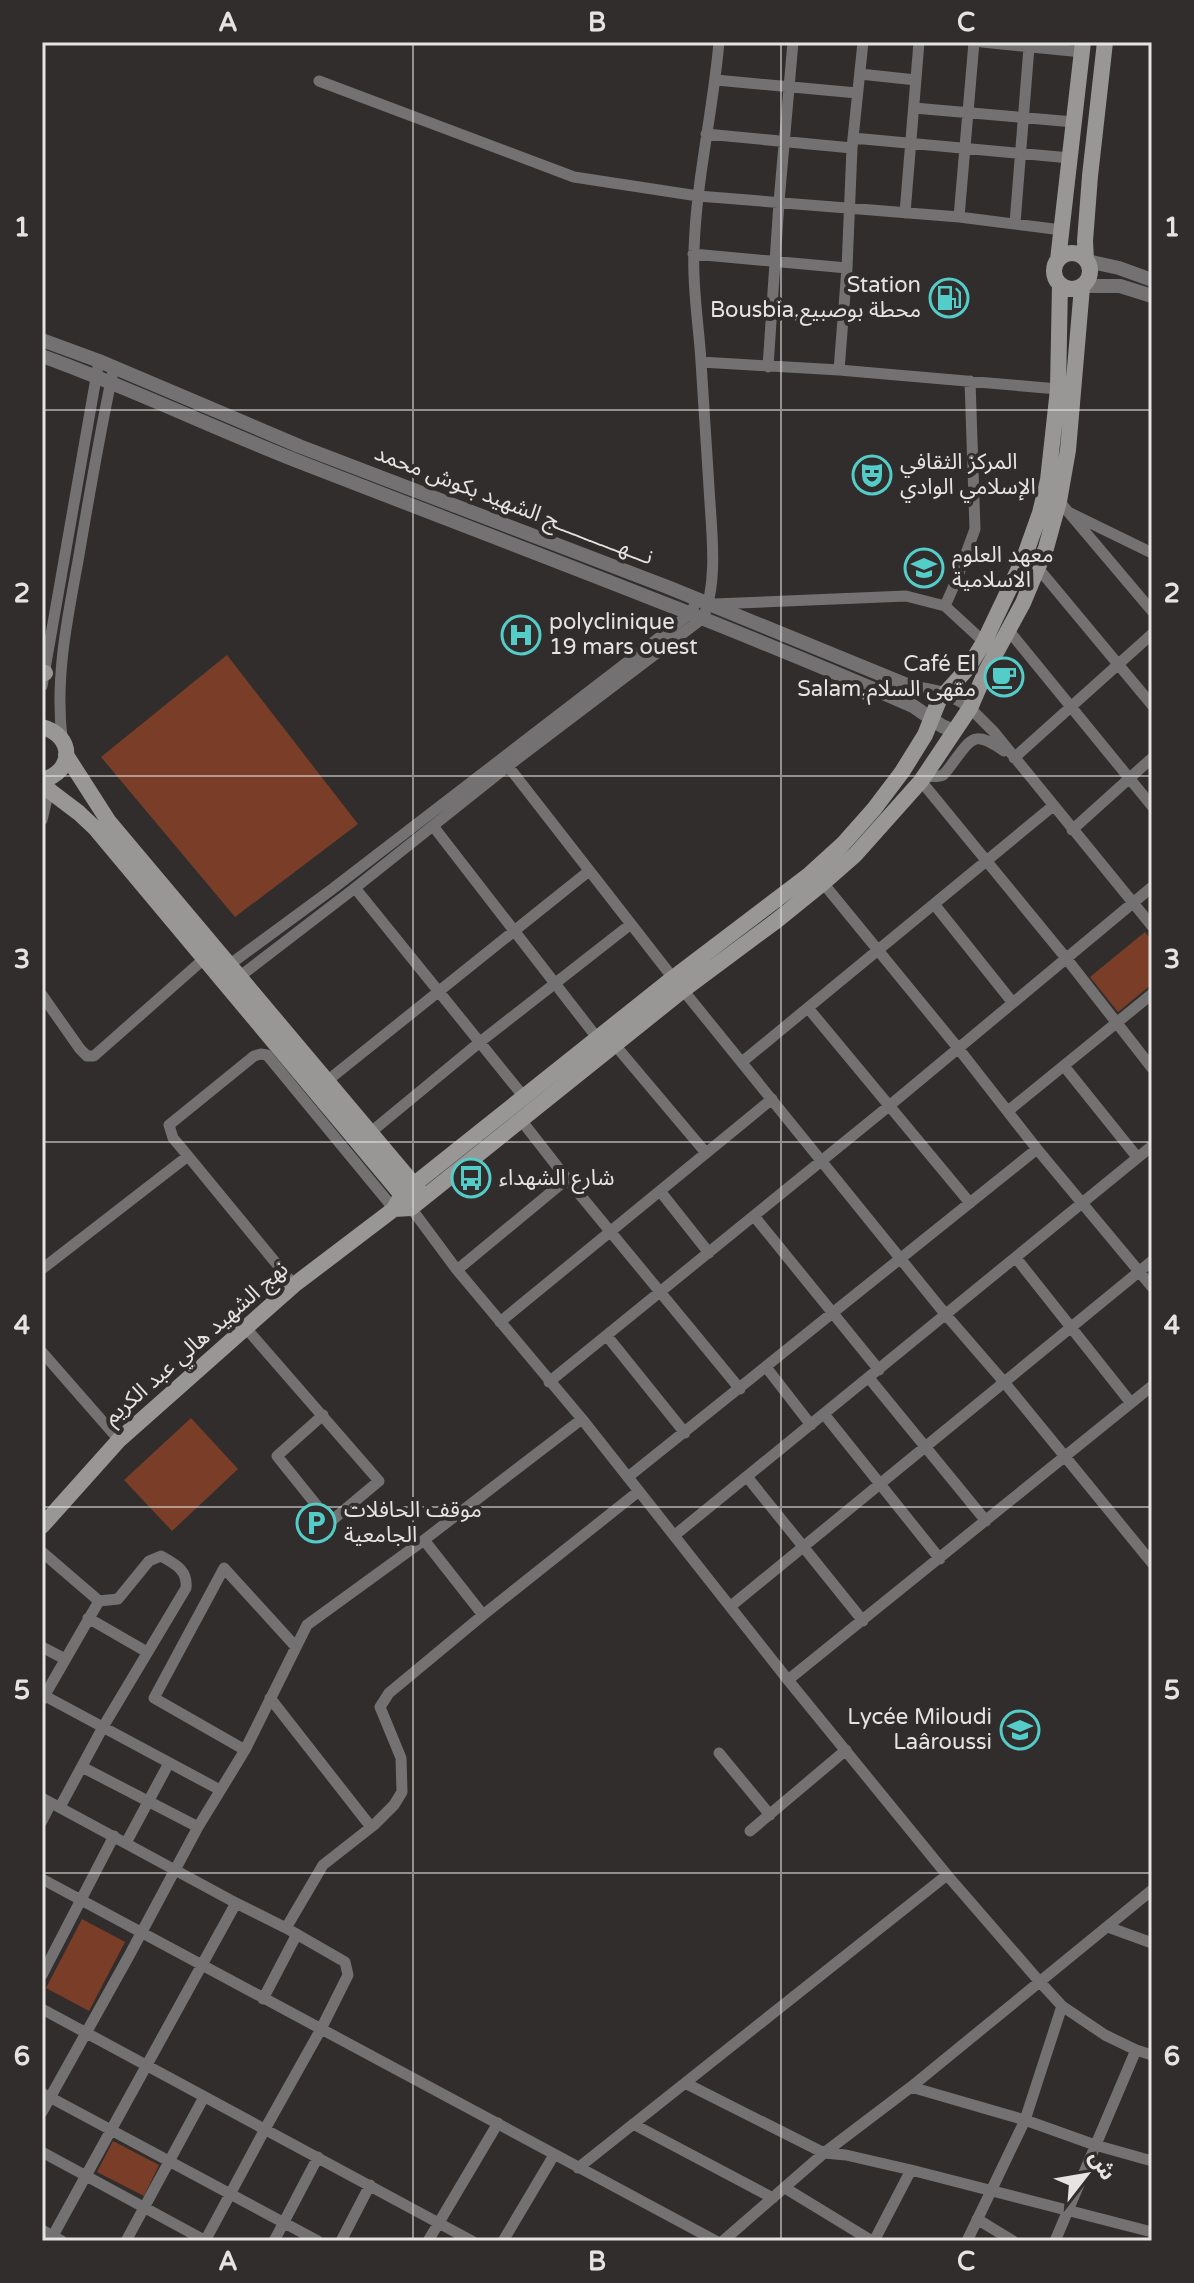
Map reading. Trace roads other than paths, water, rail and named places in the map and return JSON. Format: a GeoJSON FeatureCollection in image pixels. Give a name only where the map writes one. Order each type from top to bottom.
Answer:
{"type":"FeatureCollection","features":[{"type":"Feature","properties":{"kind":"main road"},"geometry":{"type":"LineString","coordinates":[[1060,284],[1073,290],[1090,277],[1085,241],[1105,42]]}},
{"type":"Feature","properties":{"kind":"main road"},"geometry":{"type":"LineString","coordinates":[[409,1199],[521,1120],[615,1045],[678,984],[843,844],[902,772],[920,743],[936,704],[968,668],[984,642],[1024,558],[1048,480],[1058,389],[1060,284],[1055,275],[1082,47]]}},
{"type":"Feature","properties":{"kind":"main road"},"geometry":{"type":"LineString","coordinates":[[1058,260],[1072,253],[1087,260]]}},
{"type":"Feature","properties":{"kind":"main road"},"geometry":{"type":"LineString","coordinates":[[409,1199],[524,1097],[598,1039],[776,921],[823,883],[855,855],[922,779],[970,708],[986,671],[1009,631],[1063,506],[1082,286]]}},
{"type":"Feature","properties":{"kind":"main road"},"geometry":{"type":"LineString","coordinates":[[42,727],[52,729],[62,738],[66,755],[109,822],[371,1132],[409,1199]]}},
{"type":"Feature","properties":{"kind":"main road"},"geometry":{"type":"LineString","coordinates":[[66,755],[64,764],[47,783],[96,829],[409,1199]]}},
{"type":"Feature","properties":{"kind":"main road","name":"نهج الشهيد هالي عبد الكريم"},"geometry":{"type":"LineString","coordinates":[[42,1526],[119,1440],[245,1327],[294,1285],[409,1199]]}},
{"type":"Feature","properties":{"kind":"street"},"geometry":{"type":"LineString","coordinates":[[234,971],[331,890],[504,762],[700,608],[711,577],[711,525],[693,254],[719,42]]}},
{"type":"Feature","properties":{"kind":"street"},"geometry":{"type":"LineString","coordinates":[[768,367],[793,42]]}},
{"type":"Feature","properties":{"kind":"street"},"geometry":{"type":"LineString","coordinates":[[839,370],[853,143],[863,42]]}},
{"type":"Feature","properties":{"kind":"street"},"geometry":{"type":"LineString","coordinates":[[905,213],[919,42]]}},
{"type":"Feature","properties":{"kind":"street"},"geometry":{"type":"LineString","coordinates":[[959,217],[974,42]]}},
{"type":"Feature","properties":{"kind":"street"},"geometry":{"type":"LineString","coordinates":[[982,42],[1029,47],[1082,47]]}},
{"type":"Feature","properties":{"kind":"street"},"geometry":{"type":"LineString","coordinates":[[1015,223],[1029,47]]}},
{"type":"Feature","properties":{"kind":"street"},"geometry":{"type":"LineString","coordinates":[[860,74],[916,80]]}},
{"type":"Feature","properties":{"kind":"street"},"geometry":{"type":"LineString","coordinates":[[716,80],[857,93]]}},
{"type":"Feature","properties":{"kind":"street"},"geometry":{"type":"LineString","coordinates":[[319,81],[574,177],[698,196],[959,217],[1062,230]]}},
{"type":"Feature","properties":{"kind":"street"},"geometry":{"type":"LineString","coordinates":[[914,108],[1074,122]]}},
{"type":"Feature","properties":{"kind":"street"},"geometry":{"type":"LineString","coordinates":[[706,134],[785,143],[911,142],[1070,158]]}},
{"type":"Feature","properties":{"kind":"street"},"geometry":{"type":"LineString","coordinates":[[693,254],[847,268]]}},
{"type":"Feature","properties":{"kind":"street"},"geometry":{"type":"LineString","coordinates":[[1087,260],[1152,280]]}},
{"type":"Feature","properties":{"kind":"street"},"geometry":{"type":"LineString","coordinates":[[1082,286],[1120,286],[1152,296]]}},
{"type":"Feature","properties":{"kind":"street","name":"نـــهـــــــــــج الشهيد بكوش محمد"},"geometry":{"type":"LineString","coordinates":[[42,340],[265,448],[907,685],[961,699],[970,708]]}},
{"type":"Feature","properties":{"kind":"street","name":"نـــهـــــــــــج الشهيد بكوش محمد"},"geometry":{"type":"LineString","coordinates":[[42,356],[98,368]]}},
{"type":"Feature","properties":{"kind":"street"},"geometry":{"type":"LineString","coordinates":[[701,362],[839,370],[1058,389]]}},
{"type":"Feature","properties":{"kind":"street"},"geometry":{"type":"LineString","coordinates":[[43,678],[98,368]]}},
{"type":"Feature","properties":{"kind":"street"},"geometry":{"type":"LineString","coordinates":[[62,738],[58,694],[63,653],[113,374]]}},
{"type":"Feature","properties":{"kind":"street"},"geometry":{"type":"LineString","coordinates":[[945,606],[975,529],[970,381]]}},
{"type":"Feature","properties":{"kind":"street"},"geometry":{"type":"LineString","coordinates":[[1063,506],[1151,548]]}},
{"type":"Feature","properties":{"kind":"street"},"geometry":{"type":"LineString","coordinates":[[1063,506],[1152,611]]}},
{"type":"Feature","properties":{"kind":"street"},"geometry":{"type":"LineString","coordinates":[[1038,568],[1152,705]]}},
{"type":"Feature","properties":{"kind":"street"},"geometry":{"type":"LineString","coordinates":[[700,608],[906,596],[945,606],[984,642]]}},
{"type":"Feature","properties":{"kind":"street","name":"نـــهـــــــــــج الشهيد بكوش محمد"},"geometry":{"type":"LineString","coordinates":[[700,608],[913,706],[954,731]]}},
{"type":"Feature","properties":{"kind":"street"},"geometry":{"type":"LineString","coordinates":[[1009,631],[1152,806]]}},
{"type":"Feature","properties":{"kind":"street"},"geometry":{"type":"LineString","coordinates":[[1014,758],[1152,634]]}},
{"type":"Feature","properties":{"kind":"street"},"geometry":{"type":"LineString","coordinates":[[970,708],[994,732],[1152,926]]}},
{"type":"Feature","properties":{"kind":"street"},"geometry":{"type":"LineString","coordinates":[[1014,758],[987,739],[980,738],[966,745],[945,773],[922,779],[1152,1068]]}},
{"type":"Feature","properties":{"kind":"street"},"geometry":{"type":"LineString","coordinates":[[1072,830],[1152,758]]}},
{"type":"Feature","properties":{"kind":"street"},"geometry":{"type":"LineString","coordinates":[[234,971],[355,888],[433,826],[504,762]]}},
{"type":"Feature","properties":{"kind":"street"},"geometry":{"type":"LineString","coordinates":[[504,762],[678,984],[1152,1563]]}},
{"type":"Feature","properties":{"kind":"street"},"geometry":{"type":"LineString","coordinates":[[42,820],[47,783]]}},
{"type":"Feature","properties":{"kind":"street"},"geometry":{"type":"LineString","coordinates":[[742,1062],[1053,806]]}},
{"type":"Feature","properties":{"kind":"street"},"geometry":{"type":"LineString","coordinates":[[433,826],[598,1039]]}},
{"type":"Feature","properties":{"kind":"street"},"geometry":{"type":"LineString","coordinates":[[327,1081],[589,871]]}},
{"type":"Feature","properties":{"kind":"street"},"geometry":{"type":"LineString","coordinates":[[823,883],[1152,1287]]}},
{"type":"Feature","properties":{"kind":"street"},"geometry":{"type":"LineString","coordinates":[[549,1382],[1152,887]]}},
{"type":"Feature","properties":{"kind":"street"},"geometry":{"type":"LineString","coordinates":[[355,888],[524,1097]]}},
{"type":"Feature","properties":{"kind":"street"},"geometry":{"type":"LineString","coordinates":[[934,904],[1013,1003]]}},
{"type":"Feature","properties":{"kind":"street"},"geometry":{"type":"LineString","coordinates":[[371,1132],[631,924]]}},
{"type":"Feature","properties":{"kind":"street"},"geometry":{"type":"LineString","coordinates":[[42,995],[80,1049],[87,1056],[94,1056],[205,958]]}},
{"type":"Feature","properties":{"kind":"street"},"geometry":{"type":"LineString","coordinates":[[1008,1111],[1152,994]]}},
{"type":"Feature","properties":{"kind":"street"},"geometry":{"type":"LineString","coordinates":[[808,1008],[970,1203]]}},
{"type":"Feature","properties":{"kind":"street"},"geometry":{"type":"LineString","coordinates":[[615,1045],[706,1153]]}},
{"type":"Feature","properties":{"kind":"street"},"geometry":{"type":"LineString","coordinates":[[294,1285],[173,1138],[169,1125],[254,1056],[261,1054],[267,1055],[409,1199],[457,1270],[582,1419],[947,1875],[1039,1981],[1062,2006],[1105,2035],[1152,2055]]}},
{"type":"Feature","properties":{"kind":"street"},"geometry":{"type":"LineString","coordinates":[[1064,1066],[1137,1157]]}},
{"type":"Feature","properties":{"kind":"street"},"geometry":{"type":"LineString","coordinates":[[500,1322],[772,1099]]}},
{"type":"Feature","properties":{"kind":"street"},"geometry":{"type":"LineString","coordinates":[[521,1120],[740,1389]]}},
{"type":"Feature","properties":{"kind":"street"},"geometry":{"type":"LineString","coordinates":[[675,1535],[1152,1146]]}},
{"type":"Feature","properties":{"kind":"street"},"geometry":{"type":"LineString","coordinates":[[628,1477],[1037,1149]]}},
{"type":"Feature","properties":{"kind":"street"},"geometry":{"type":"LineString","coordinates":[[42,1269],[188,1156]]}},
{"type":"Feature","properties":{"kind":"street"},"geometry":{"type":"LineString","coordinates":[[457,1270],[567,1179]]}},
{"type":"Feature","properties":{"kind":"street"},"geometry":{"type":"LineString","coordinates":[[660,1191],[709,1253]]}},
{"type":"Feature","properties":{"kind":"street"},"geometry":{"type":"LineString","coordinates":[[754,1216],[879,1370]]}},
{"type":"Feature","properties":{"kind":"street"},"geometry":{"type":"LineString","coordinates":[[1016,1258],[1131,1403]]}},
{"type":"Feature","properties":{"kind":"street"},"geometry":{"type":"LineString","coordinates":[[731,1606],[1152,1261]]}},
{"type":"Feature","properties":{"kind":"street"},"geometry":{"type":"LineString","coordinates":[[245,1327],[323,1415],[379,1481],[330,1522],[277,1456],[323,1415]]}},
{"type":"Feature","properties":{"kind":"street"},"geometry":{"type":"LineString","coordinates":[[607,1336],[685,1433]]}},
{"type":"Feature","properties":{"kind":"street"},"geometry":{"type":"LineString","coordinates":[[42,1352],[119,1440]]}},
{"type":"Feature","properties":{"kind":"street"},"geometry":{"type":"LineString","coordinates":[[766,1367],[811,1425]]}},
{"type":"Feature","properties":{"kind":"street"},"geometry":{"type":"LineString","coordinates":[[869,1378],[986,1521]]}},
{"type":"Feature","properties":{"kind":"street"},"geometry":{"type":"LineString","coordinates":[[788,1680],[1152,1386]]}},
{"type":"Feature","properties":{"kind":"street"},"geometry":{"type":"LineString","coordinates":[[824,1414],[940,1559]]}},
{"type":"Feature","properties":{"kind":"street"},"geometry":{"type":"LineString","coordinates":[[42,2112],[46,2095],[85,2034],[198,1827],[245,1750],[307,1625],[582,1419]]}},
{"type":"Feature","properties":{"kind":"street"},"geometry":{"type":"LineString","coordinates":[[748,1478],[863,1621]]}},
{"type":"Feature","properties":{"kind":"street"},"geometry":{"type":"LineString","coordinates":[[263,1999],[323,1865],[371,1827],[394,1805],[402,1792],[401,1758],[380,1707],[382,1701],[483,1615],[639,1491]]}},
{"type":"Feature","properties":{"kind":"street"},"geometry":{"type":"LineString","coordinates":[[424,1540],[483,1615]]}},
{"type":"Feature","properties":{"kind":"street"},"geometry":{"type":"LineString","coordinates":[[42,1552],[99,1601],[118,1599],[149,1561],[161,1556],[185,1574],[186,1588],[82,1767],[51,1803],[42,1821]]}},
{"type":"Feature","properties":{"kind":"street"},"geometry":{"type":"LineString","coordinates":[[245,1750],[154,1698],[224,1568],[296,1647]]}},
{"type":"Feature","properties":{"kind":"street"},"geometry":{"type":"LineString","coordinates":[[99,1601],[43,1698],[220,1790]]}},
{"type":"Feature","properties":{"kind":"street"},"geometry":{"type":"LineString","coordinates":[[88,1618],[147,1652]]}},
{"type":"Feature","properties":{"kind":"street"},"geometry":{"type":"LineString","coordinates":[[42,1647],[65,1659]]}},
{"type":"Feature","properties":{"kind":"street"},"geometry":{"type":"LineString","coordinates":[[270,1698],[371,1827]]}},
{"type":"Feature","properties":{"kind":"street"},"geometry":{"type":"LineString","coordinates":[[750,1831],[846,1750]]}},
{"type":"Feature","properties":{"kind":"street"},"geometry":{"type":"LineString","coordinates":[[719,1753],[770,1815]]}},
{"type":"Feature","properties":{"kind":"street"},"geometry":{"type":"LineString","coordinates":[[126,1843],[169,1763]]}},
{"type":"Feature","properties":{"kind":"street"},"geometry":{"type":"LineString","coordinates":[[82,1767],[198,1827]]}},
{"type":"Feature","properties":{"kind":"street"},"geometry":{"type":"LineString","coordinates":[[42,2152],[206,2241],[321,2029],[348,1972],[345,1962],[292,1931],[51,1803]]}},
{"type":"Feature","properties":{"kind":"street"},"geometry":{"type":"LineString","coordinates":[[42,1975],[114,1836]]}},
{"type":"Feature","properties":{"kind":"street"},"geometry":{"type":"LineString","coordinates":[[578,2168],[947,1875]]}},
{"type":"Feature","properties":{"kind":"street"},"geometry":{"type":"LineString","coordinates":[[42,1879],[716,2241]]}},
{"type":"Feature","properties":{"kind":"street"},"geometry":{"type":"LineString","coordinates":[[723,2241],[824,2153],[911,2087],[1152,1890]]}},
{"type":"Feature","properties":{"kind":"street"},"geometry":{"type":"LineString","coordinates":[[52,2237],[236,1903]]}},
{"type":"Feature","properties":{"kind":"street"},"geometry":{"type":"LineString","coordinates":[[1108,1927],[1152,1943]]}},
{"type":"Feature","properties":{"kind":"street"},"geometry":{"type":"LineString","coordinates":[[967,2241],[1025,2120],[1062,2006]]}},
{"type":"Feature","properties":{"kind":"street"},"geometry":{"type":"LineString","coordinates":[[42,2009],[472,2241]]}},
{"type":"Feature","properties":{"kind":"street"},"geometry":{"type":"LineString","coordinates":[[1055,2241],[1136,2050]]}},
{"type":"Feature","properties":{"kind":"street"},"geometry":{"type":"LineString","coordinates":[[685,2083],[824,2153],[911,2170],[1152,2232]]}},
{"type":"Feature","properties":{"kind":"street"},"geometry":{"type":"LineString","coordinates":[[911,2087],[1152,2161]]}},
{"type":"Feature","properties":{"kind":"street"},"geometry":{"type":"LineString","coordinates":[[46,2095],[318,2241]]}},
{"type":"Feature","properties":{"kind":"street"},"geometry":{"type":"LineString","coordinates":[[126,2241],[204,2097]]}},
{"type":"Feature","properties":{"kind":"street"},"geometry":{"type":"LineString","coordinates":[[428,2241],[498,2123]]}},
{"type":"Feature","properties":{"kind":"street"},"geometry":{"type":"LineString","coordinates":[[633,2124],[773,2198]]}},
{"type":"Feature","properties":{"kind":"street"},"geometry":{"type":"LineString","coordinates":[[503,2241],[554,2155]]}},
{"type":"Feature","properties":{"kind":"street"},"geometry":{"type":"LineString","coordinates":[[274,2241],[318,2157]]}},
{"type":"Feature","properties":{"kind":"street"},"geometry":{"type":"LineString","coordinates":[[785,2188],[873,2241],[911,2170]]}},
{"type":"Feature","properties":{"kind":"street"},"geometry":{"type":"LineString","coordinates":[[341,2241],[370,2185]]}},
{"type":"Feature","properties":{"kind":"street"},"geometry":{"type":"LineString","coordinates":[[977,2219],[1013,2241]]}},
{"type":"Feature","properties":{"kind":"place","name":"Station Bousbia,محطة بوصبيع"},"geometry":{"type":"Point","coordinates":[949,298]}},
{"type":"Feature","properties":{"kind":"place","name":"المركز الثقافي الإسلامي الوادي"},"geometry":{"type":"Point","coordinates":[872,475]}},
{"type":"Feature","properties":{"kind":"place","name":"معهد العلوم الاسلامية"},"geometry":{"type":"Point","coordinates":[924,568]}},
{"type":"Feature","properties":{"kind":"place","name":"polyclinique 19 mars ouest"},"geometry":{"type":"Point","coordinates":[521,635]}},
{"type":"Feature","properties":{"kind":"place","name":"Café El Salam,مقهى السلام"},"geometry":{"type":"Point","coordinates":[1004,677]}},
{"type":"Feature","properties":{"kind":"place","name":"شارع الشهداء"},"geometry":{"type":"Point","coordinates":[471,1178]}},
{"type":"Feature","properties":{"kind":"place","name":"موقف الحافلات الجامعية"},"geometry":{"type":"Point","coordinates":[316,1523]}},
{"type":"Feature","properties":{"kind":"place","name":"Lycée Miloudi Laâroussi"},"geometry":{"type":"Point","coordinates":[1020,1730]}}]}
